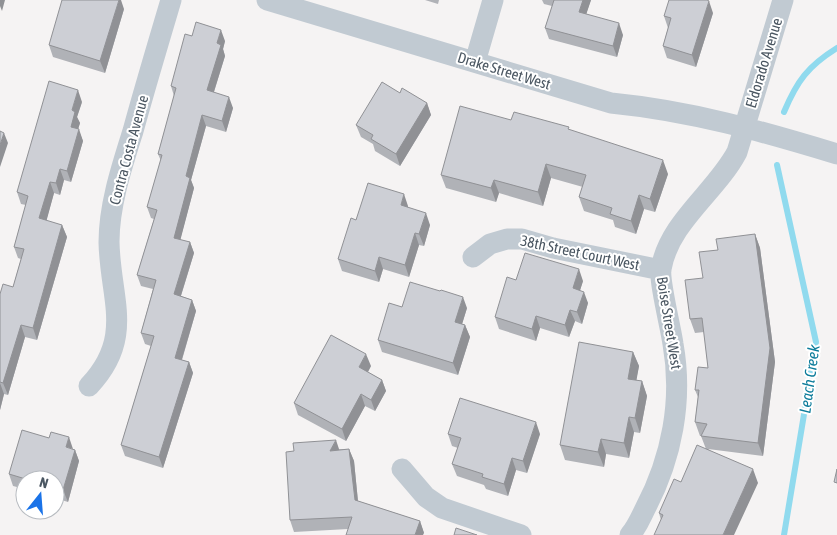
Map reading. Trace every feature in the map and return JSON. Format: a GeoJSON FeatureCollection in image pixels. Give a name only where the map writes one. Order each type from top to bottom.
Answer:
{"type":"FeatureCollection","features":[{"type":"Feature","properties":{"kind":"street","name":"Contra Costa Avenue"},"geometry":{"type":"LineString","coordinates":[[90,386],[104,371],[116,334],[117,298],[109,242],[114,200],[171,0]]}},
{"type":"Feature","properties":{"kind":"street","name":"Drake Street West"},"geometry":{"type":"LineString","coordinates":[[268,0],[611,103],[644,106],[745,126],[837,154]]}},
{"type":"Feature","properties":{"kind":"street"},"geometry":{"type":"LineString","coordinates":[[475,62],[493,0]]}},
{"type":"Feature","properties":{"kind":"street","name":"Eldorado Avenue"},"geometry":{"type":"LineString","coordinates":[[745,126],[783,0]]}},
{"type":"Feature","properties":{"kind":"street","name":"Boise Street West"},"geometry":{"type":"LineString","coordinates":[[630,535],[662,474],[672,436],[677,395],[678,369],[661,270],[670,244],[684,222],[728,169],[737,152],[745,126]]}},
{"type":"Feature","properties":{"kind":"street","name":"38th Street Court West"},"geometry":{"type":"LineString","coordinates":[[473,257],[490,244],[507,239],[522,239],[553,248],[661,270]]}},
{"type":"Feature","properties":{"kind":"street"},"geometry":{"type":"LineString","coordinates":[[402,469],[426,497],[442,508],[521,535]]}},
{"type":"Feature","properties":{"kind":"building"},"geometry":{"type":"Polygon","coordinates":[[[62,0],[119,0],[100,61],[49,45],[62,0]]]}},
{"type":"Feature","properties":{"kind":"building"},"geometry":{"type":"Polygon","coordinates":[[[554,0],[583,0],[579,12],[619,23],[613,46],[545,28],[554,0]]]}},
{"type":"Feature","properties":{"kind":"building"},"geometry":{"type":"Polygon","coordinates":[[[669,0],[709,1],[692,55],[663,46],[671,18],[664,16],[669,0]]]}},
{"type":"Feature","properties":{"kind":"building"},"geometry":{"type":"Polygon","coordinates":[[[196,22],[221,30],[217,43],[221,45],[207,90],[229,97],[222,121],[202,115],[186,176],[190,178],[174,238],[190,242],[174,294],[192,300],[175,358],[189,362],[159,457],[121,445],[154,336],[141,333],[156,280],[137,275],[157,210],[147,207],[162,155],[158,154],[176,88],[171,86],[185,34],[192,36],[196,22]]]}},
{"type":"Feature","properties":{"kind":"building"},"geometry":{"type":"Polygon","coordinates":[[[49,81],[78,90],[72,110],[75,112],[71,127],[79,129],[67,171],[60,169],[56,183],[50,182],[39,218],[62,225],[33,328],[21,325],[3,383],[0,382],[0,294],[3,284],[13,287],[24,249],[14,247],[28,196],[17,192],[49,81]]]}},
{"type":"Feature","properties":{"kind":"building"},"geometry":{"type":"Polygon","coordinates":[[[382,82],[400,93],[402,88],[427,103],[396,154],[371,139],[373,135],[356,125],[382,82]]]}},
{"type":"Feature","properties":{"kind":"building"},"geometry":{"type":"Polygon","coordinates":[[[460,106],[511,120],[514,112],[569,127],[568,129],[663,160],[650,199],[639,195],[631,221],[610,214],[612,208],[579,197],[586,175],[546,164],[538,192],[494,180],[491,188],[441,175],[460,106]]]}},
{"type":"Feature","properties":{"kind":"building"},"geometry":{"type":"Polygon","coordinates":[[[0,131],[4,133],[0,145],[0,131]]]}},
{"type":"Feature","properties":{"kind":"building"},"geometry":{"type":"Polygon","coordinates":[[[368,183],[404,194],[401,205],[426,213],[419,234],[415,233],[405,265],[379,257],[375,271],[338,259],[351,218],[356,220],[368,183]]]}},
{"type":"Feature","properties":{"kind":"building"},"geometry":{"type":"Polygon","coordinates":[[[755,234],[770,348],[758,443],[701,436],[707,424],[695,422],[699,390],[695,390],[698,367],[708,368],[702,318],[690,319],[685,280],[703,278],[699,252],[718,250],[716,239],[755,234]]]}},
{"type":"Feature","properties":{"kind":"building"},"geometry":{"type":"Polygon","coordinates":[[[525,253],[579,269],[573,288],[584,292],[577,312],[570,310],[565,325],[536,316],[532,329],[495,317],[507,277],[516,280],[525,253]]]}},
{"type":"Feature","properties":{"kind":"building"},"geometry":{"type":"Polygon","coordinates":[[[410,282],[463,297],[455,322],[465,325],[453,363],[378,340],[389,303],[402,307],[410,282]]]}},
{"type":"Feature","properties":{"kind":"building"},"geometry":{"type":"Polygon","coordinates":[[[331,335],[366,354],[359,367],[382,380],[371,400],[361,394],[342,429],[294,403],[331,335]]]}},
{"type":"Feature","properties":{"kind":"building"},"geometry":{"type":"Polygon","coordinates":[[[579,342],[633,352],[628,379],[642,381],[635,418],[629,417],[624,443],[601,439],[598,452],[560,445],[579,342]]]}},
{"type":"Feature","properties":{"kind":"building"},"geometry":{"type":"Polygon","coordinates":[[[460,398],[536,422],[523,461],[512,458],[504,484],[482,477],[483,474],[452,464],[461,438],[448,434],[460,398]]]}},
{"type":"Feature","properties":{"kind":"building"},"geometry":{"type":"Polygon","coordinates":[[[22,430],[49,438],[51,432],[69,437],[66,447],[75,450],[65,483],[65,470],[15,470],[15,476],[9,474],[22,430]]]}},
{"type":"Feature","properties":{"kind":"building"},"geometry":{"type":"Polygon","coordinates":[[[336,440],[330,451],[349,449],[355,500],[420,521],[415,535],[346,535],[352,517],[290,520],[286,452],[294,451],[293,443],[336,440]]]}},
{"type":"Feature","properties":{"kind":"building"},"geometry":{"type":"Polygon","coordinates":[[[697,445],[753,469],[723,535],[654,535],[663,515],[659,513],[674,479],[681,482],[697,445]]]}},
{"type":"Feature","properties":{"kind":"building"},"geometry":{"type":"Polygon","coordinates":[[[837,469],[837,483],[834,482],[837,469]]]}},
{"type":"Feature","properties":{"kind":"building"},"geometry":{"type":"Polygon","coordinates":[[[456,528],[477,535],[454,535],[456,528]]]}},
{"type":"Feature","properties":{"kind":"waterway","name":"Leach Creek"},"geometry":{"type":"LineString","coordinates":[[784,112],[804,75],[818,61],[837,48]]}},
{"type":"Feature","properties":{"kind":"waterway","name":"Leach Creek"},"geometry":{"type":"LineString","coordinates":[[777,165],[816,342],[784,535]]}}]}
